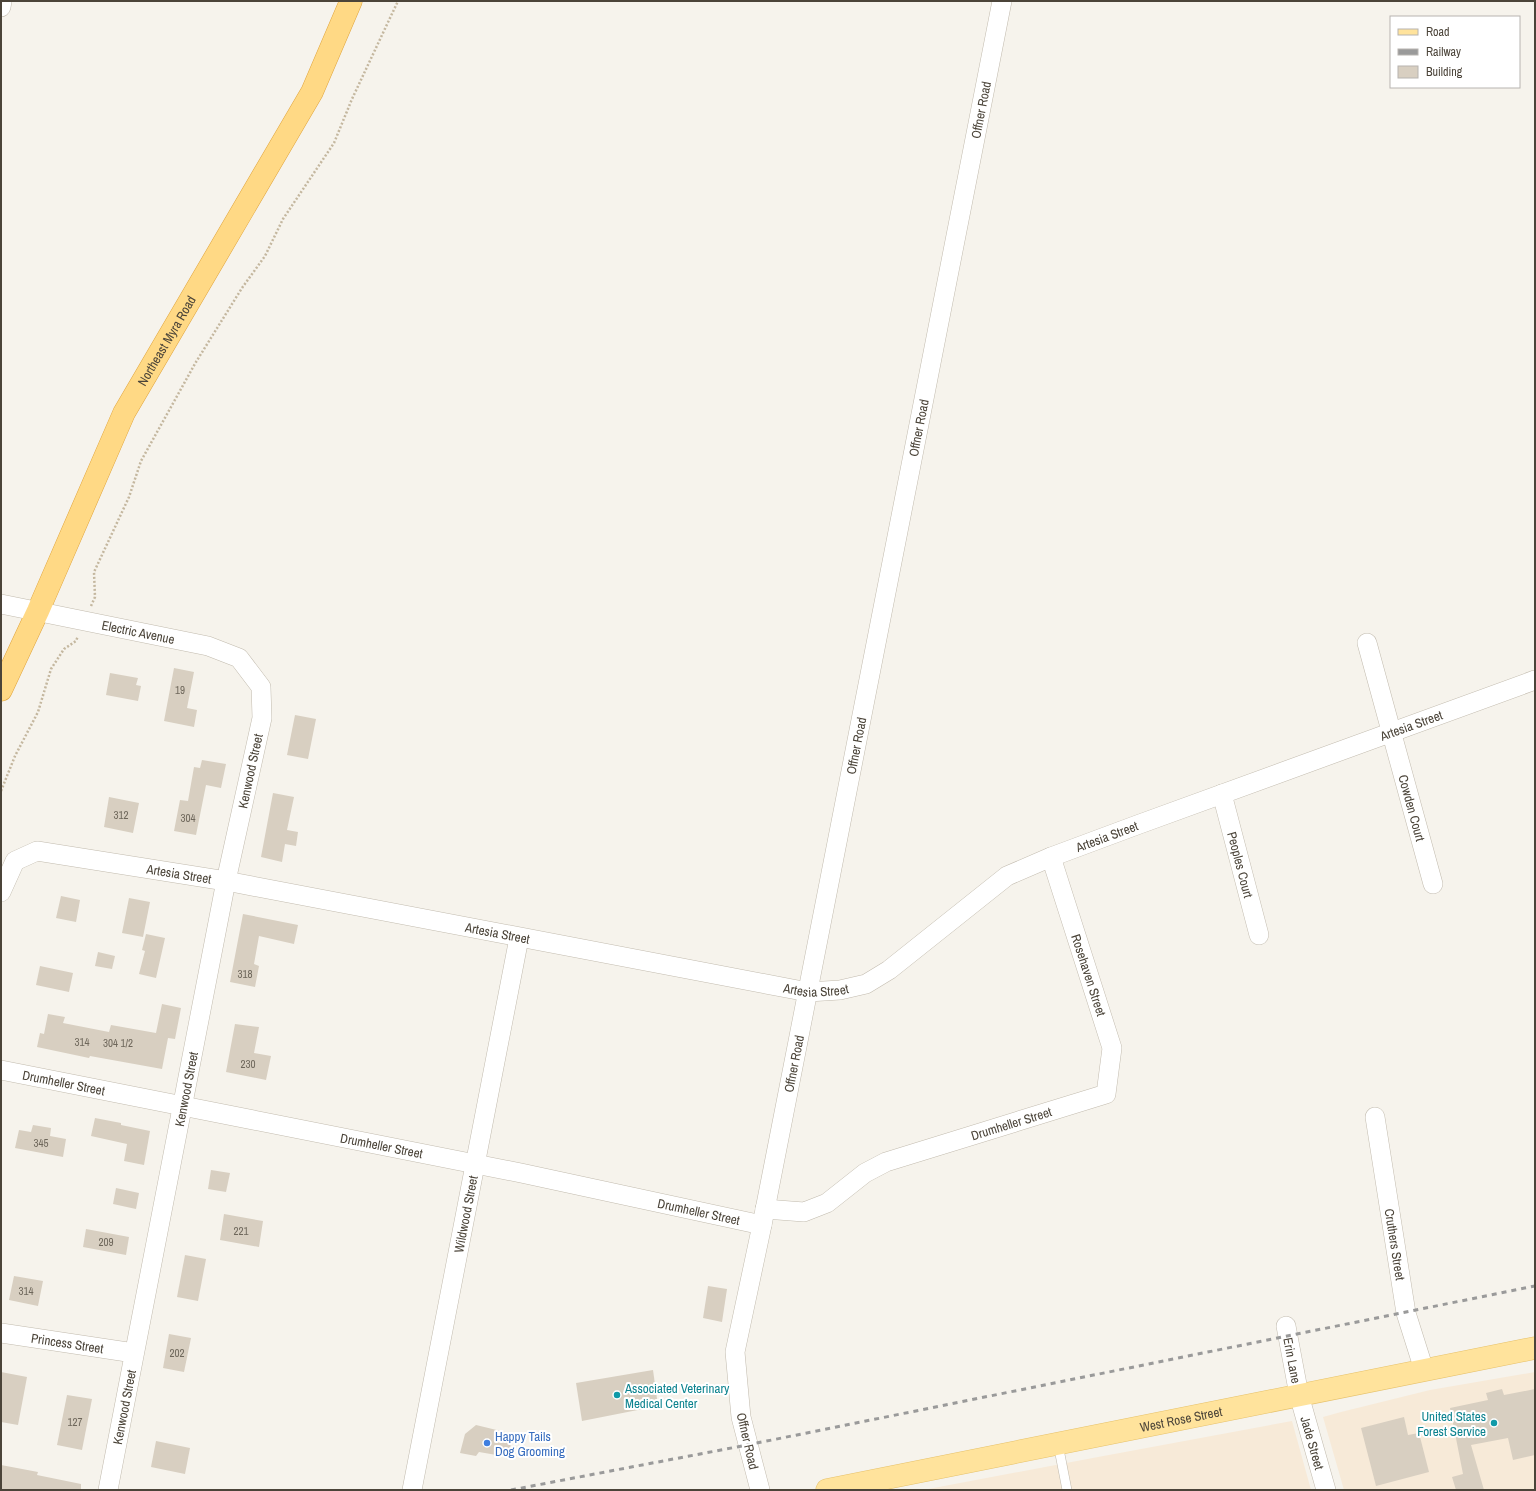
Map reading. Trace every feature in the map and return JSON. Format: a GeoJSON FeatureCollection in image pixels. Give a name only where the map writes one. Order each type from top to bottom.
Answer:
{"type":"FeatureCollection","features":[{"type":"Feature","properties":{"kind":"highway","name":"Northeast Myra Road"},"geometry":{"type":"LineString","coordinates":[[1,690],[38,611],[124,413],[312,92],[351,1]]}},
{"type":"Feature","properties":{"kind":"main road","name":"West Rose Street"},"geometry":{"type":"LineString","coordinates":[[827,1490],[1535,1348]]}},
{"type":"Feature","properties":{"kind":"street"},"geometry":{"type":"LineString","coordinates":[[1,7],[2,1]]}},
{"type":"Feature","properties":{"kind":"street","name":"Offner Road"},"geometry":{"type":"LineString","coordinates":[[760,1490],[741,1417],[735,1352],[764,1217],[1002,1]]}},
{"type":"Feature","properties":{"kind":"street","name":"Electric Avenue"},"geometry":{"type":"LineString","coordinates":[[1,604],[208,646],[239,658],[261,687]]}},
{"type":"Feature","properties":{"kind":"street","name":"Cowden Court"},"geometry":{"type":"LineString","coordinates":[[1367,643],[1433,884]]}},
{"type":"Feature","properties":{"kind":"street","name":"Artesia Street"},"geometry":{"type":"LineString","coordinates":[[1,892],[15,860],[37,851],[226,882],[808,992],[840,990],[866,984],[889,970],[1007,876],[1051,857],[1535,680]]}},
{"type":"Feature","properties":{"kind":"street","name":"Kenwood Street"},"geometry":{"type":"LineString","coordinates":[[108,1490],[226,882],[262,718],[261,687]]}},
{"type":"Feature","properties":{"kind":"street","name":"Peoples Court"},"geometry":{"type":"LineString","coordinates":[[1222,794],[1259,935]]}},
{"type":"Feature","properties":{"kind":"street","name":"Rosehaven Street"},"geometry":{"type":"LineString","coordinates":[[1051,857],[1112,1048],[1106,1094]]}},
{"type":"Feature","properties":{"kind":"street","name":"Wildwood Street"},"geometry":{"type":"LineString","coordinates":[[412,1490],[519,938]]}},
{"type":"Feature","properties":{"kind":"street","name":"Drumheller Street"},"geometry":{"type":"LineString","coordinates":[[1,1070],[595,1188],[764,1217],[804,1212],[827,1203],[865,1173],[886,1162],[1106,1094]]}},
{"type":"Feature","properties":{"kind":"street","name":"Cruthers Street"},"geometry":{"type":"LineString","coordinates":[[1375,1116],[1406,1312],[1424,1370]]}},
{"type":"Feature","properties":{"kind":"street","name":"Erin Lane"},"geometry":{"type":"LineString","coordinates":[[1286,1326],[1299,1396]]}},
{"type":"Feature","properties":{"kind":"street","name":"Princess Street"},"geometry":{"type":"LineString","coordinates":[[1,1333],[134,1353]]}},
{"type":"Feature","properties":{"kind":"street","name":"Jade Street"},"geometry":{"type":"LineString","coordinates":[[1299,1396],[1326,1490]]}},
{"type":"Feature","properties":{"kind":"lane"},"geometry":{"type":"LineString","coordinates":[[1058,1444],[1067,1490]]}},
{"type":"Feature","properties":{"kind":"path"},"geometry":{"type":"LineString","coordinates":[[1,791],[15,756],[38,712],[52,668],[64,649],[76,641],[95,597],[94,572],[128,497],[141,461],[196,362],[242,288],[265,256],[283,219],[334,143],[352,99],[398,1]]}},
{"type":"Feature","properties":{"kind":"shaded area"},"geometry":{"type":"Polygon","coordinates":[[[1535,1372],[1535,1490],[1344,1490],[1323,1417],[1430,1390],[1535,1372]]]}},
{"type":"Feature","properties":{"kind":"shaded area"},"geometry":{"type":"Polygon","coordinates":[[[1292,1421],[1311,1490],[923,1490],[1098,1457],[1292,1421]]]}},
{"type":"Feature","properties":{"kind":"building"},"geometry":{"type":"Polygon","coordinates":[[[174,668],[194,672],[187,708],[197,710],[194,727],[164,721],[174,668]]]}},
{"type":"Feature","properties":{"kind":"building"},"geometry":{"type":"Polygon","coordinates":[[[110,673],[138,678],[136,685],[141,686],[138,701],[106,695],[110,673]]]}},
{"type":"Feature","properties":{"kind":"building"},"geometry":{"type":"Polygon","coordinates":[[[295,715],[316,719],[308,759],[287,755],[295,715]]]}},
{"type":"Feature","properties":{"kind":"building"},"geometry":{"type":"Polygon","coordinates":[[[202,760],[226,764],[221,788],[206,785],[196,835],[174,831],[180,800],[188,801],[194,767],[200,768],[202,760]]]}},
{"type":"Feature","properties":{"kind":"building"},"geometry":{"type":"Polygon","coordinates":[[[273,793],[294,797],[287,830],[298,832],[296,846],[285,844],[282,862],[261,857],[273,793]]]}},
{"type":"Feature","properties":{"kind":"building"},"geometry":{"type":"Polygon","coordinates":[[[109,797],[139,803],[133,833],[104,827],[109,797]]]}},
{"type":"Feature","properties":{"kind":"building"},"geometry":{"type":"Polygon","coordinates":[[[61,896],[80,900],[76,922],[56,918],[61,896]]]}},
{"type":"Feature","properties":{"kind":"building"},"geometry":{"type":"Polygon","coordinates":[[[129,898],[150,902],[143,937],[122,933],[129,898]]]}},
{"type":"Feature","properties":{"kind":"building"},"geometry":{"type":"Polygon","coordinates":[[[243,914],[298,925],[294,944],[259,936],[254,964],[259,966],[255,987],[230,982],[243,914]]]}},
{"type":"Feature","properties":{"kind":"building"},"geometry":{"type":"Polygon","coordinates":[[[146,934],[165,938],[156,978],[139,974],[145,951],[142,950],[146,934]]]}},
{"type":"Feature","properties":{"kind":"building"},"geometry":{"type":"Polygon","coordinates":[[[98,952],[115,956],[112,969],[95,966],[98,952]]]}},
{"type":"Feature","properties":{"kind":"building"},"geometry":{"type":"Polygon","coordinates":[[[40,966],[73,973],[69,992],[36,985],[40,966]]]}},
{"type":"Feature","properties":{"kind":"building"},"geometry":{"type":"Polygon","coordinates":[[[162,1004],[181,1008],[175,1039],[168,1038],[162,1069],[90,1056],[89,1058],[37,1047],[40,1033],[44,1034],[48,1014],[65,1017],[63,1023],[109,1032],[111,1025],[156,1033],[162,1004]]]}},
{"type":"Feature","properties":{"kind":"building"},"geometry":{"type":"Polygon","coordinates":[[[235,1024],[259,1027],[254,1053],[271,1056],[266,1080],[226,1072],[235,1024]]]}},
{"type":"Feature","properties":{"kind":"building"},"geometry":{"type":"Polygon","coordinates":[[[95,1118],[150,1131],[144,1165],[124,1161],[127,1144],[91,1136],[95,1118]]]}},
{"type":"Feature","properties":{"kind":"building"},"geometry":{"type":"Polygon","coordinates":[[[33,1125],[51,1128],[50,1136],[66,1139],[63,1157],[15,1148],[19,1130],[31,1132],[33,1125]]]}},
{"type":"Feature","properties":{"kind":"building"},"geometry":{"type":"Polygon","coordinates":[[[211,1170],[230,1173],[226,1192],[208,1189],[211,1170]]]}},
{"type":"Feature","properties":{"kind":"building"},"geometry":{"type":"Polygon","coordinates":[[[116,1188],[139,1193],[136,1209],[113,1204],[116,1188]]]}},
{"type":"Feature","properties":{"kind":"building"},"geometry":{"type":"Polygon","coordinates":[[[224,1214],[263,1221],[259,1247],[220,1240],[224,1214]]]}},
{"type":"Feature","properties":{"kind":"building"},"geometry":{"type":"Polygon","coordinates":[[[86,1229],[129,1237],[126,1255],[83,1247],[86,1229]]]}},
{"type":"Feature","properties":{"kind":"building"},"geometry":{"type":"Polygon","coordinates":[[[185,1255],[206,1259],[198,1301],[177,1297],[185,1255]]]}},
{"type":"Feature","properties":{"kind":"building"},"geometry":{"type":"Polygon","coordinates":[[[14,1276],[43,1281],[38,1306],[9,1300],[14,1276]]]}},
{"type":"Feature","properties":{"kind":"building"},"geometry":{"type":"Polygon","coordinates":[[[708,1286],[727,1289],[722,1322],[703,1318],[708,1286]]]}},
{"type":"Feature","properties":{"kind":"building"},"geometry":{"type":"Polygon","coordinates":[[[169,1334],[191,1338],[184,1372],[163,1368],[169,1334]]]}},
{"type":"Feature","properties":{"kind":"building","name":"Associated Veterinary Medical Center"},"geometry":{"type":"Polygon","coordinates":[[[653,1370],[658,1406],[582,1421],[576,1383],[653,1370]]]}},
{"type":"Feature","properties":{"kind":"building"},"geometry":{"type":"Polygon","coordinates":[[[1,1372],[27,1377],[18,1425],[1,1422],[1,1372]]]}},
{"type":"Feature","properties":{"kind":"building","name":"United States Forest Service"},"geometry":{"type":"Polygon","coordinates":[[[1502,1389],[1504,1395],[1535,1389],[1535,1455],[1513,1460],[1508,1438],[1471,1445],[1484,1490],[1456,1490],[1452,1477],[1463,1474],[1450,1408],[1488,1400],[1486,1393],[1502,1389]]]}},
{"type":"Feature","properties":{"kind":"building"},"geometry":{"type":"Polygon","coordinates":[[[67,1395],[92,1399],[82,1450],[57,1445],[67,1395]]]}},
{"type":"Feature","properties":{"kind":"building"},"geometry":{"type":"Polygon","coordinates":[[[1404,1417],[1408,1435],[1419,1433],[1429,1472],[1376,1486],[1361,1428],[1404,1417]]]}},
{"type":"Feature","properties":{"kind":"building","name":"Happy Tails Dog Grooming"},"geometry":{"type":"Polygon","coordinates":[[[476,1425],[513,1434],[508,1457],[479,1452],[476,1456],[460,1453],[465,1434],[476,1425]]]}},
{"type":"Feature","properties":{"kind":"building"},"geometry":{"type":"Polygon","coordinates":[[[156,1441],[190,1448],[185,1474],[151,1467],[156,1441]]]}},
{"type":"Feature","properties":{"kind":"building"},"geometry":{"type":"Polygon","coordinates":[[[1,1465],[38,1472],[37,1475],[81,1484],[81,1490],[1,1490],[1,1465]]]}},
{"type":"Feature","properties":{"kind":"railway"},"geometry":{"type":"LineString","coordinates":[[511,1490],[747,1445],[1535,1286]]}},
{"type":"Feature","properties":{"kind":"place","name":"Associated Veterinary Medical Center"},"geometry":{"type":"Point","coordinates":[617,1395]}},
{"type":"Feature","properties":{"kind":"place","name":"United States Forest Service"},"geometry":{"type":"Point","coordinates":[1494,1423]}},
{"type":"Feature","properties":{"kind":"place","name":"Happy Tails Dog Grooming"},"geometry":{"type":"Point","coordinates":[487,1443]}}]}
